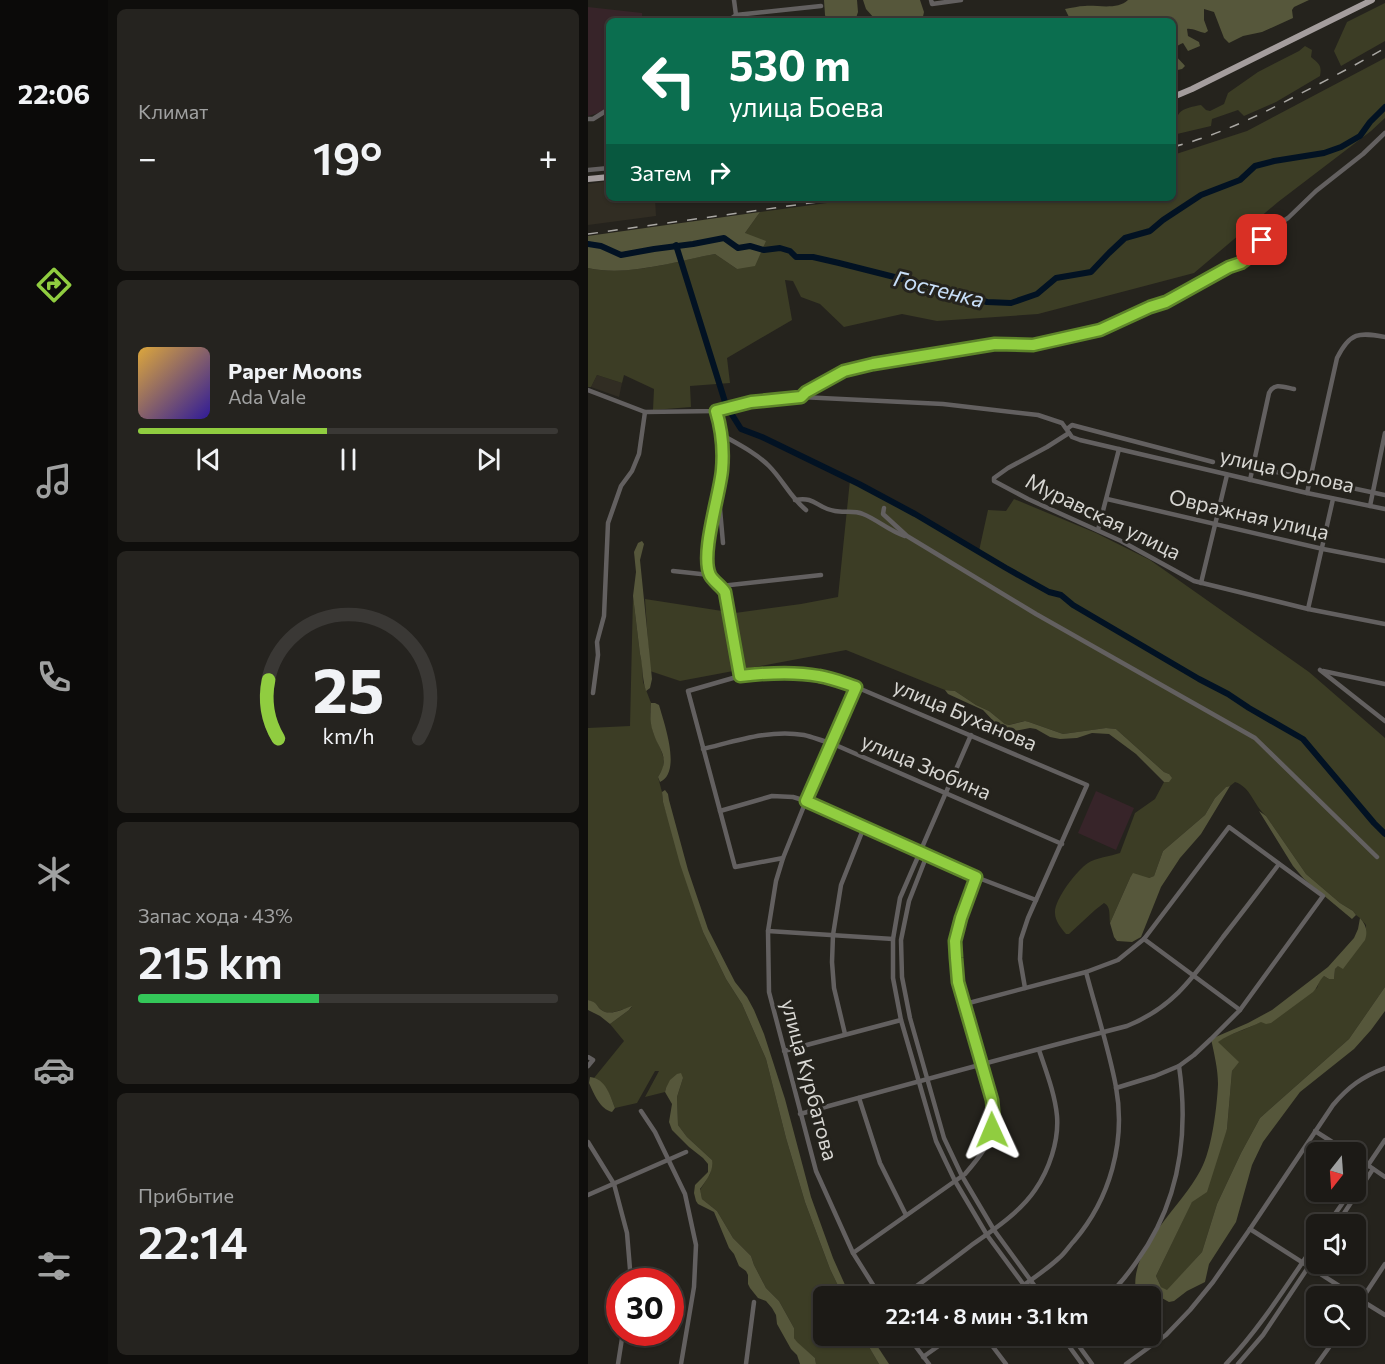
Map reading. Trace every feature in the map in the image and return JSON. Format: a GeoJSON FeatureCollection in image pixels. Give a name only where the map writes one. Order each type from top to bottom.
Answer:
{"type":"FeatureCollection","features":[{"type":"Feature","properties":{"kind":"main road"},"geometry":{"type":"LineString","coordinates":[[1176,96],[1371,1]]}},
{"type":"Feature","properties":{"kind":"main road"},"geometry":{"type":"LineString","coordinates":[[588,179],[606,177]]}},
{"type":"Feature","properties":{"kind":"street"},"geometry":{"type":"LineString","coordinates":[[734,0],[735,15]]}},
{"type":"Feature","properties":{"kind":"street"},"geometry":{"type":"LineString","coordinates":[[931,2],[961,0]]}},
{"type":"Feature","properties":{"kind":"street"},"geometry":{"type":"LineString","coordinates":[[732,18],[735,15],[821,6]]}},
{"type":"Feature","properties":{"kind":"street"},"geometry":{"type":"LineString","coordinates":[[588,119],[593,119],[606,111]]}},
{"type":"Feature","properties":{"kind":"street"},"geometry":{"type":"LineString","coordinates":[[588,390],[645,412],[716,411],[751,402],[801,397],[844,371],[873,364],[995,344],[1033,345],[1100,330],[1166,302],[1229,267],[1241,263],[1274,228],[1385,133]]}},
{"type":"Feature","properties":{"kind":"street"},"geometry":{"type":"LineString","coordinates":[[588,170],[606,168]]}},
{"type":"Feature","properties":{"kind":"street"},"geometry":{"type":"LineString","coordinates":[[1306,493],[1337,358],[1355,335],[1367,333],[1385,337]]}},
{"type":"Feature","properties":{"kind":"street"},"geometry":{"type":"LineString","coordinates":[[1250,480],[1270,390],[1275,386],[1294,389]]}},
{"type":"Feature","properties":{"kind":"street","name":"улица Орлова"},"geometry":{"type":"LineString","coordinates":[[801,397],[944,404],[1038,415],[1062,423],[1072,437],[1080,440],[1306,493],[1385,509]]}},
{"type":"Feature","properties":{"kind":"street"},"geometry":{"type":"LineString","coordinates":[[716,411],[722,435],[722,471],[709,542],[708,564],[710,575],[725,592],[740,676]]}},
{"type":"Feature","properties":{"kind":"street"},"geometry":{"type":"LineString","coordinates":[[593,693],[598,655],[597,642],[604,616],[608,523],[621,486],[632,471],[639,454],[645,412]]}},
{"type":"Feature","properties":{"kind":"street"},"geometry":{"type":"LineString","coordinates":[[1068,431],[1072,425],[1213,462]]}},
{"type":"Feature","properties":{"kind":"street","name":"Муравская улица"},"geometry":{"type":"LineString","coordinates":[[1068,431],[1047,447],[1008,468],[993,481],[1121,541],[1178,573],[1201,583],[1308,609],[1385,624]]}},
{"type":"Feature","properties":{"kind":"street"},"geometry":{"type":"LineString","coordinates":[[1370,506],[1385,433]]}},
{"type":"Feature","properties":{"kind":"street"},"geometry":{"type":"LineString","coordinates":[[722,435],[754,454],[770,467],[795,500],[806,510]]}},
{"type":"Feature","properties":{"kind":"street"},"geometry":{"type":"LineString","coordinates":[[1098,530],[1119,449]]}},
{"type":"Feature","properties":{"kind":"street"},"geometry":{"type":"LineString","coordinates":[[1181,464],[1182,454]]}},
{"type":"Feature","properties":{"kind":"street","name":"улица Орлова"},"geometry":{"type":"LineString","coordinates":[[1253,467],[1385,495]]}},
{"type":"Feature","properties":{"kind":"street"},"geometry":{"type":"LineString","coordinates":[[1201,583],[1227,475]]}},
{"type":"Feature","properties":{"kind":"street"},"geometry":{"type":"LineString","coordinates":[[709,542],[723,541],[718,489]]}},
{"type":"Feature","properties":{"kind":"street"},"geometry":{"type":"LineString","coordinates":[[795,500],[806,498],[833,511],[861,513],[907,536],[1036,614],[1255,738],[1377,857]]}},
{"type":"Feature","properties":{"kind":"street","name":"Овражная улица"},"geometry":{"type":"LineString","coordinates":[[1107,499],[1385,561]]}},
{"type":"Feature","properties":{"kind":"street"},"geometry":{"type":"LineString","coordinates":[[1308,609],[1333,499]]}},
{"type":"Feature","properties":{"kind":"street"},"geometry":{"type":"LineString","coordinates":[[884,508],[883,514],[907,536]]}},
{"type":"Feature","properties":{"kind":"street"},"geometry":{"type":"LineString","coordinates":[[673,571],[710,575]]}},
{"type":"Feature","properties":{"kind":"street"},"geometry":{"type":"LineString","coordinates":[[721,586],[820,575]]}},
{"type":"Feature","properties":{"kind":"street"},"geometry":{"type":"LineString","coordinates":[[1385,684],[1320,670],[1385,722]]}},
{"type":"Feature","properties":{"kind":"street","name":"улица Буханова"},"geometry":{"type":"LineString","coordinates":[[703,749],[688,691],[740,676],[766,673],[820,676],[856,687],[1087,785],[1062,844]]}},
{"type":"Feature","properties":{"kind":"street","name":"улица Курбатова"},"geometry":{"type":"LineString","coordinates":[[856,687],[806,801],[776,881],[768,931],[769,992],[816,1172],[853,1253],[874,1286]]}},
{"type":"Feature","properties":{"kind":"street","name":"улица Зюбина"},"geometry":{"type":"LineString","coordinates":[[703,749],[777,733],[805,735],[831,743],[1062,844]]}},
{"type":"Feature","properties":{"kind":"street"},"geometry":{"type":"LineString","coordinates":[[971,735],[900,898],[893,939],[893,978],[901,1020],[936,1141],[955,1181],[987,1234],[1024,1285],[1060,1258],[1082,1232],[1096,1211],[1114,1164],[1118,1118],[1116,1088],[1086,972]]}},
{"type":"Feature","properties":{"kind":"street"},"geometry":{"type":"LineString","coordinates":[[703,749],[735,867],[783,858]]}},
{"type":"Feature","properties":{"kind":"street"},"geometry":{"type":"LineString","coordinates":[[720,811],[772,796],[793,797],[976,877],[1036,900]]}},
{"type":"Feature","properties":{"kind":"street"},"geometry":{"type":"LineString","coordinates":[[845,1034],[834,988],[832,935],[841,885],[864,827]]}},
{"type":"Feature","properties":{"kind":"street"},"geometry":{"type":"LineString","coordinates":[[965,1004],[1086,972],[1118,960],[1144,939],[1229,827],[1323,896],[1240,1010],[1194,1054],[1179,1066],[1116,1088]]}},
{"type":"Feature","properties":{"kind":"street"},"geometry":{"type":"LineString","coordinates":[[1025,988],[1020,959],[1020,939],[1062,844]]}},
{"type":"Feature","properties":{"kind":"street"},"geometry":{"type":"LineString","coordinates":[[927,855],[909,901],[901,944],[902,977],[908,1008],[944,1138],[962,1176],[994,1230],[1034,1286]]}},
{"type":"Feature","properties":{"kind":"street"},"geometry":{"type":"LineString","coordinates":[[800,1114],[1134,1023],[1158,1010],[1177,995],[1279,864]]}},
{"type":"Feature","properties":{"kind":"street"},"geometry":{"type":"LineString","coordinates":[[853,1253],[962,1176],[976,1161],[992,1130],[994,1120],[992,1100],[958,982],[955,941],[976,877]]}},
{"type":"Feature","properties":{"kind":"street"},"geometry":{"type":"LineString","coordinates":[[768,931],[893,939]]}},
{"type":"Feature","properties":{"kind":"street"},"geometry":{"type":"LineString","coordinates":[[1144,939],[1240,1010]]}},
{"type":"Feature","properties":{"kind":"street"},"geometry":{"type":"LineString","coordinates":[[784,1051],[901,1020]]}},
{"type":"Feature","properties":{"kind":"street"},"geometry":{"type":"LineString","coordinates":[[917,1286],[994,1230],[1024,1203],[1046,1171],[1056,1136],[1057,1117],[1039,1050]]}},
{"type":"Feature","properties":{"kind":"street"},"geometry":{"type":"LineString","coordinates":[[588,1066],[590,1059]]}},
{"type":"Feature","properties":{"kind":"street"},"geometry":{"type":"LineString","coordinates":[[1119,1286],[1156,1231],[1173,1190],[1180,1159],[1183,1122],[1179,1066]]}},
{"type":"Feature","properties":{"kind":"street"},"geometry":{"type":"LineString","coordinates":[[1126,1364],[1166,1335],[1213,1282],[1343,1092],[1357,1081],[1385,1068]]}},
{"type":"Feature","properties":{"kind":"street"},"geometry":{"type":"LineString","coordinates":[[859,1098],[880,1163],[906,1215]]}},
{"type":"Feature","properties":{"kind":"street"},"geometry":{"type":"LineString","coordinates":[[641,1111],[670,1160],[685,1194],[696,1245],[694,1287],[681,1364]]}},
{"type":"Feature","properties":{"kind":"street"},"geometry":{"type":"LineString","coordinates":[[1315,1131],[1332,1142]]}},
{"type":"Feature","properties":{"kind":"street"},"geometry":{"type":"LineString","coordinates":[[1366,1168],[1385,1140]]}},
{"type":"Feature","properties":{"kind":"street"},"geometry":{"type":"LineString","coordinates":[[588,1143],[614,1184],[627,1233],[630,1268]]}},
{"type":"Feature","properties":{"kind":"street"},"geometry":{"type":"LineString","coordinates":[[588,1195],[686,1152]]}},
{"type":"Feature","properties":{"kind":"street"},"geometry":{"type":"LineString","coordinates":[[1368,1165],[1385,1177]]}},
{"type":"Feature","properties":{"kind":"street"},"geometry":{"type":"LineString","coordinates":[[1344,1214],[1373,1169]]}},
{"type":"Feature","properties":{"kind":"street"},"geometry":{"type":"LineString","coordinates":[[1250,1229],[1306,1265]]}},
{"type":"Feature","properties":{"kind":"street"},"geometry":{"type":"LineString","coordinates":[[1226,1364],[1245,1344],[1306,1256]]}},
{"type":"Feature","properties":{"kind":"street"},"geometry":{"type":"LineString","coordinates":[[1366,1292],[1385,1264]]}},
{"type":"Feature","properties":{"kind":"street"},"geometry":{"type":"LineString","coordinates":[[1238,1364],[1263,1335],[1306,1269]]}},
{"type":"Feature","properties":{"kind":"street"},"geometry":{"type":"LineString","coordinates":[[1321,1274],[1339,1286]]}},
{"type":"Feature","properties":{"kind":"street"},"geometry":{"type":"LineString","coordinates":[[746,1364],[754,1302]]}},
{"type":"Feature","properties":{"kind":"street"},"geometry":{"type":"LineString","coordinates":[[1366,1303],[1385,1315]]}},
{"type":"Feature","properties":{"kind":"street"},"geometry":{"type":"LineString","coordinates":[[618,1364],[621,1346]]}},
{"type":"Feature","properties":{"kind":"street"},"geometry":{"type":"LineString","coordinates":[[915,1346],[929,1364]]}},
{"type":"Feature","properties":{"kind":"street"},"geometry":{"type":"LineString","coordinates":[[923,1357],[938,1346]]}},
{"type":"Feature","properties":{"kind":"street"},"geometry":{"type":"LineString","coordinates":[[992,1346],[1006,1364]]}},
{"type":"Feature","properties":{"kind":"street"},"geometry":{"type":"LineString","coordinates":[[1069,1346],[1082,1364]]}},
{"type":"Feature","properties":{"kind":"street"},"geometry":{"type":"LineString","coordinates":[[1079,1346],[1092,1364]]}},
{"type":"Feature","properties":{"kind":"street"},"geometry":{"type":"LineString","coordinates":[[1317,1364],[1330,1346]]}},
{"type":"Feature","properties":{"kind":"shaded area"},"geometry":{"type":"Polygon","coordinates":[[[588,7],[642,13],[642,18],[606,18],[606,111],[588,116],[588,7]]]}},
{"type":"Feature","properties":{"kind":"shaded area"},"geometry":{"type":"Polygon","coordinates":[[[606,181],[606,201],[655,201],[656,216],[588,225],[588,184],[606,181]]]}},
{"type":"Feature","properties":{"kind":"shaded area"},"geometry":{"type":"Polygon","coordinates":[[[597,375],[622,383],[619,397],[591,387],[597,375]]]}},
{"type":"Feature","properties":{"kind":"shaded area"},"geometry":{"type":"Polygon","coordinates":[[[1096,791],[1134,808],[1116,850],[1078,833],[1096,791]]]}},
{"type":"Feature","properties":{"kind":"green space"},"geometry":{"type":"Polygon","coordinates":[[[824,0],[857,0],[856,18],[826,18],[824,0]]]}},
{"type":"Feature","properties":{"kind":"green space"},"geometry":{"type":"Polygon","coordinates":[[[863,0],[920,0],[924,12],[923,18],[874,18],[866,9],[863,0]]]}},
{"type":"Feature","properties":{"kind":"green space"},"geometry":{"type":"Polygon","coordinates":[[[1128,0],[1309,0],[1294,7],[1293,18],[1229,43],[1224,38],[1214,12],[1204,9],[1204,20],[1208,31],[1205,33],[1187,29],[1188,36],[1199,42],[1200,46],[1188,51],[1183,43],[1176,47],[1176,18],[1070,18],[1065,9],[1082,6],[1113,6],[1128,0]]]}},
{"type":"Feature","properties":{"kind":"green space"},"geometry":{"type":"Polygon","coordinates":[[[1385,3],[1385,41],[1341,66],[1334,51],[1347,22],[1385,3]]]}},
{"type":"Feature","properties":{"kind":"green space"},"geometry":{"type":"Polygon","coordinates":[[[1305,46],[1312,50],[1311,57],[1321,69],[1320,76],[1276,102],[1244,116],[1238,110],[1212,119],[1211,126],[1177,134],[1177,120],[1180,112],[1201,105],[1210,111],[1224,104],[1228,93],[1258,72],[1305,46]]]}},
{"type":"Feature","properties":{"kind":"green space"},"geometry":{"type":"Polygon","coordinates":[[[1176,55],[1185,66],[1176,70],[1176,55]]]}},
{"type":"Feature","properties":{"kind":"green space"},"geometry":{"type":"Polygon","coordinates":[[[1385,58],[1385,118],[1278,202],[1194,273],[1038,314],[937,321],[902,314],[844,327],[820,304],[801,297],[793,281],[785,280],[792,320],[727,358],[730,383],[690,386],[691,407],[653,410],[654,389],[624,375],[622,383],[597,375],[591,387],[588,387],[588,268],[619,271],[715,254],[737,269],[745,233],[760,212],[842,201],[1176,201],[1176,154],[1247,131],[1385,58]]]}},
{"type":"Feature","properties":{"kind":"green space"},"geometry":{"type":"Polygon","coordinates":[[[760,212],[745,233],[766,241],[755,266],[737,269],[715,254],[619,271],[588,268],[588,236],[760,212]]]}},
{"type":"Feature","properties":{"kind":"green space"},"geometry":{"type":"Polygon","coordinates":[[[850,480],[979,551],[988,510],[1006,511],[1014,499],[1096,533],[1150,560],[1309,672],[1385,738],[1385,987],[1349,1039],[1260,1118],[1217,1204],[1202,1252],[1167,1291],[1161,1287],[1156,1276],[1227,1129],[1232,1071],[1238,1062],[1217,1042],[1260,1022],[1317,988],[1320,979],[1324,976],[1334,979],[1335,969],[1366,936],[1366,925],[1353,911],[1306,874],[1249,792],[1235,782],[1215,798],[1205,815],[1163,851],[1154,876],[1130,878],[1110,923],[1109,909],[1104,903],[1069,934],[1066,934],[1057,922],[1055,913],[1058,901],[1067,886],[1088,863],[1120,853],[1135,813],[1155,799],[1164,782],[1169,782],[1169,774],[1116,729],[1106,728],[1063,734],[1024,721],[1005,724],[989,711],[955,691],[945,690],[846,650],[680,681],[650,671],[645,599],[735,613],[838,597],[850,480]]]}},
{"type":"Feature","properties":{"kind":"green space"},"geometry":{"type":"Polygon","coordinates":[[[642,541],[644,544],[640,560],[652,679],[650,688],[646,691],[633,596],[636,572],[634,552],[638,543],[642,541]]]}},
{"type":"Feature","properties":{"kind":"green space"},"geometry":{"type":"Polygon","coordinates":[[[633,596],[643,682],[651,703],[653,732],[664,759],[663,769],[658,777],[663,802],[703,932],[726,979],[742,1004],[766,1059],[805,1202],[838,1286],[813,1286],[813,1346],[868,1346],[879,1364],[816,1364],[815,1358],[796,1342],[794,1328],[779,1301],[766,1288],[751,1256],[733,1238],[717,1211],[702,1199],[700,1190],[710,1174],[712,1160],[687,1137],[678,1125],[677,1097],[683,1078],[666,1088],[665,1092],[645,1097],[659,1071],[655,1071],[637,1103],[615,1108],[605,1087],[594,1078],[624,1041],[610,1024],[632,1007],[606,1012],[588,1000],[588,728],[630,726],[633,596]]]}},
{"type":"Feature","properties":{"kind":"green space"},"geometry":{"type":"Polygon","coordinates":[[[945,690],[955,691],[1009,725],[1025,721],[1063,734],[1106,728],[1116,729],[1172,778],[1169,782],[1164,782],[1136,754],[1109,734],[1092,733],[1077,738],[1060,739],[1050,737],[1036,729],[1009,730],[999,727],[983,710],[948,694],[945,690]]]}},
{"type":"Feature","properties":{"kind":"green space"},"geometry":{"type":"Polygon","coordinates":[[[651,703],[659,705],[670,746],[670,768],[666,777],[660,782],[658,777],[664,759],[652,729],[651,703]]]}},
{"type":"Feature","properties":{"kind":"green space"},"geometry":{"type":"Polygon","coordinates":[[[1230,786],[1201,834],[1180,858],[1161,887],[1141,937],[1132,942],[1117,941],[1110,923],[1133,873],[1149,878],[1154,876],[1163,851],[1205,815],[1215,798],[1230,786]]]}},
{"type":"Feature","properties":{"kind":"green space"},"geometry":{"type":"Polygon","coordinates":[[[665,790],[668,794],[688,870],[708,929],[735,982],[754,1010],[764,1034],[785,1099],[811,1197],[846,1286],[838,1286],[805,1202],[766,1059],[742,1004],[726,979],[703,932],[680,864],[662,792],[665,790]]]}},
{"type":"Feature","properties":{"kind":"green space"},"geometry":{"type":"Polygon","coordinates":[[[1259,811],[1266,816],[1306,874],[1353,911],[1356,915],[1352,919],[1304,879],[1293,866],[1259,811]]]}},
{"type":"Feature","properties":{"kind":"green space"},"geometry":{"type":"Polygon","coordinates":[[[1360,918],[1366,928],[1365,940],[1343,969],[1338,966],[1335,969],[1334,979],[1324,976],[1313,992],[1271,1023],[1261,1022],[1218,1042],[1239,1062],[1232,1071],[1227,1129],[1207,1192],[1192,1202],[1156,1276],[1161,1286],[1136,1286],[1136,1275],[1149,1242],[1195,1180],[1206,1157],[1214,1126],[1218,1084],[1211,1039],[1272,1010],[1328,967],[1354,938],[1360,918]]]}},
{"type":"Feature","properties":{"kind":"green space"},"geometry":{"type":"Polygon","coordinates":[[[1385,987],[1385,1011],[1371,1030],[1354,1049],[1300,1092],[1263,1142],[1252,1165],[1236,1222],[1209,1264],[1205,1282],[1169,1302],[1161,1298],[1161,1287],[1167,1290],[1202,1252],[1217,1204],[1260,1118],[1349,1039],[1385,987]]]}},
{"type":"Feature","properties":{"kind":"green space"},"geometry":{"type":"Polygon","coordinates":[[[588,1000],[606,1012],[632,1006],[610,1024],[588,1010],[588,1000]]]}},
{"type":"Feature","properties":{"kind":"green space"},"geometry":{"type":"Polygon","coordinates":[[[681,1073],[683,1078],[677,1097],[678,1125],[687,1137],[712,1160],[711,1172],[700,1189],[702,1199],[717,1211],[733,1238],[751,1256],[766,1288],[779,1301],[794,1328],[794,1338],[815,1358],[816,1364],[800,1364],[797,1355],[777,1324],[772,1308],[766,1301],[758,1298],[750,1288],[748,1275],[739,1266],[729,1248],[714,1212],[696,1201],[695,1185],[708,1172],[708,1164],[672,1130],[669,1122],[672,1104],[665,1092],[670,1080],[681,1073]]]}},
{"type":"Feature","properties":{"kind":"green space"},"geometry":{"type":"Polygon","coordinates":[[[590,1077],[600,1081],[607,1088],[615,1108],[612,1112],[604,1108],[598,1100],[589,1083],[590,1077]]]}},
{"type":"Feature","properties":{"kind":"green space"},"geometry":{"type":"Polygon","coordinates":[[[868,1346],[877,1346],[889,1364],[879,1364],[868,1346]]]}},
{"type":"Feature","properties":{"kind":"waterway","name":"Гостенка"},"geometry":{"type":"LineString","coordinates":[[588,244],[601,246],[621,255],[724,238],[738,248],[750,246],[764,250],[780,248],[790,251],[796,257],[813,257],[839,263],[987,302],[1011,303],[1037,294],[1056,278],[1091,272],[1125,238],[1150,231],[1201,195],[1240,180],[1255,166],[1324,153],[1341,147],[1360,136],[1385,107]]}},
{"type":"Feature","properties":{"kind":"waterway"},"geometry":{"type":"LineString","coordinates":[[676,245],[726,405]]}},
{"type":"Feature","properties":{"kind":"waterway"},"geometry":{"type":"LineString","coordinates":[[729,410],[741,429],[859,484],[915,514],[1049,592],[1061,595],[1073,605],[1303,739],[1385,834]]}},
{"type":"Feature","properties":{"kind":"railway"},"geometry":{"type":"LineString","coordinates":[[1176,146],[1204,138],[1249,119],[1385,48]]}},
{"type":"Feature","properties":{"kind":"railway"},"geometry":{"type":"LineString","coordinates":[[588,234],[824,201]]}},
{"type":"Feature","properties":{"kind":"route"},"geometry":{"type":"LineString","coordinates":[[992,1130],[994,1120],[992,1100],[958,982],[956,958],[955,941],[976,877],[806,801],[856,687],[820,676],[798,673],[740,676],[725,592],[710,575],[708,564],[709,540],[722,471],[722,429],[716,411],[751,402],[801,397],[844,371],[873,364],[995,344],[1033,345],[1100,330],[1181,295],[1229,267],[1241,263],[1249,257],[1262,240]]}}]}
